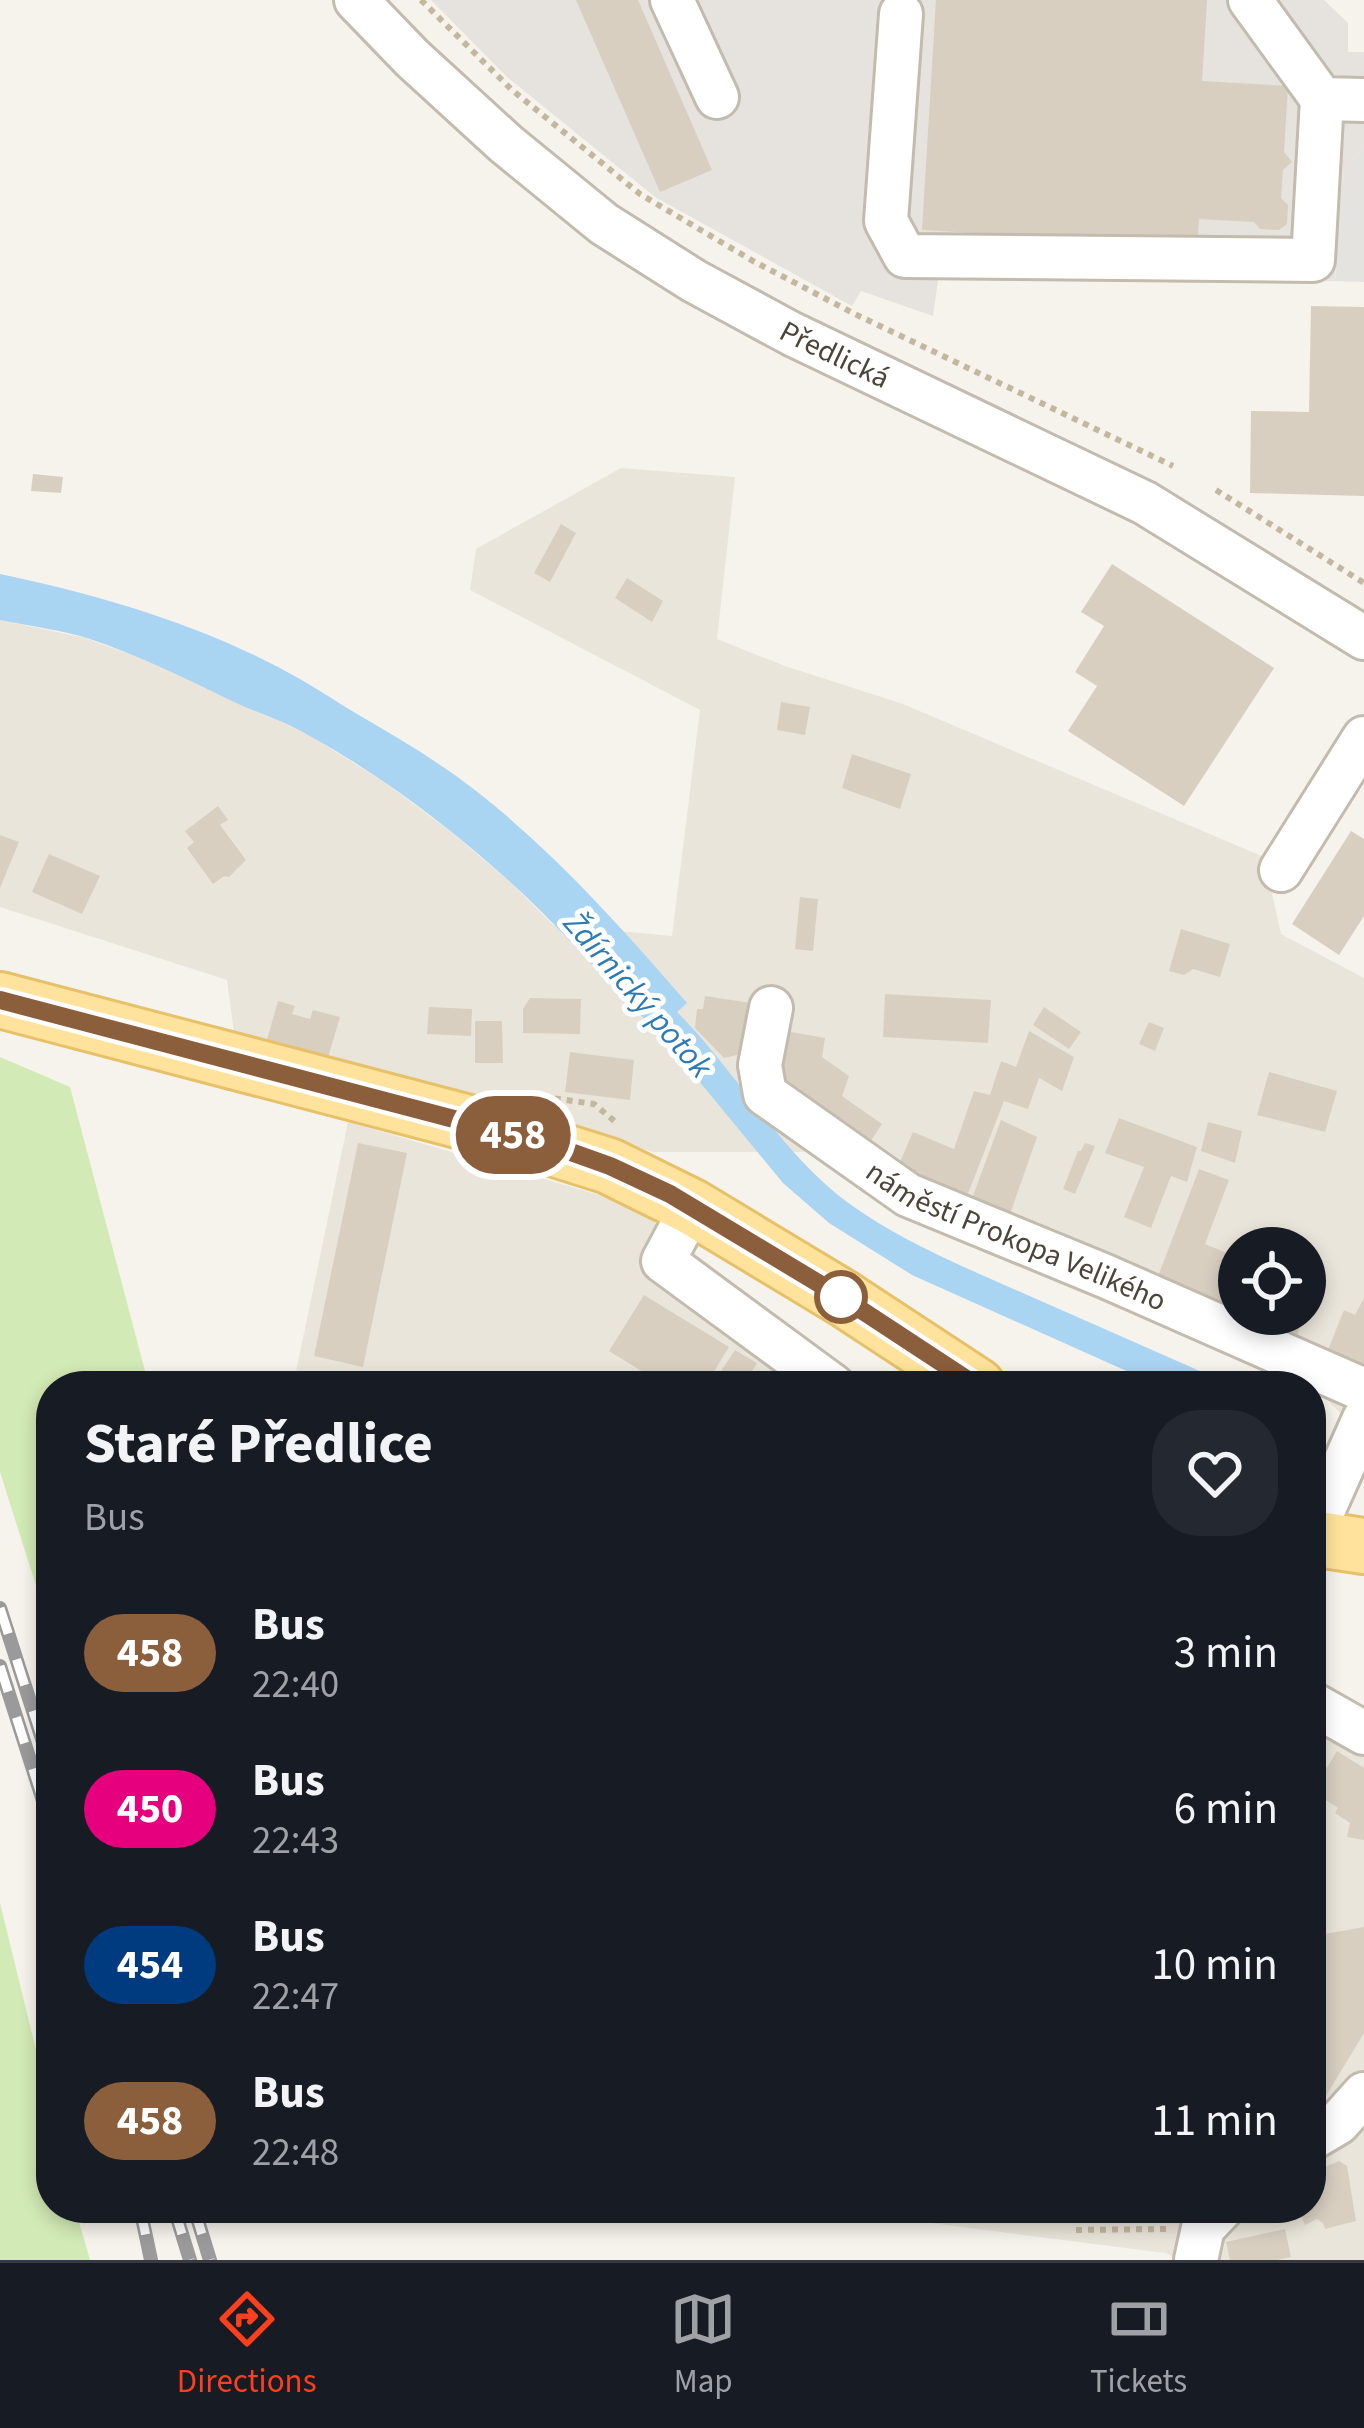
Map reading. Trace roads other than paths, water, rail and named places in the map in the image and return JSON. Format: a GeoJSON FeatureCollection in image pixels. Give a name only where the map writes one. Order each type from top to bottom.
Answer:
{"type":"FeatureCollection","features":[{"type":"Feature","properties":{"kind":"main road"},"geometry":{"type":"LineString","coordinates":[[0,1000],[554,1146],[610,1166],[692,1207],[954,1371]]}},
{"type":"Feature","properties":{"kind":"main road","name":"náměstí Prokopa Velikého"},"geometry":{"type":"LineString","coordinates":[[1326,1540],[1364,1546]]}},
{"type":"Feature","properties":{"kind":"street","name":"Předlická"},"geometry":{"type":"LineString","coordinates":[[356,0],[506,144],[604,224],[694,281],[792,334],[1145,503],[1364,638]]}},
{"type":"Feature","properties":{"kind":"street"},"geometry":{"type":"LineString","coordinates":[[672,0],[717,97]]}},
{"type":"Feature","properties":{"kind":"street"},"geometry":{"type":"LineString","coordinates":[[901,14],[886,221],[905,256],[1313,260],[1322,99],[1250,0]]}},
{"type":"Feature","properties":{"kind":"street"},"geometry":{"type":"LineString","coordinates":[[1322,99],[1364,100]]}},
{"type":"Feature","properties":{"kind":"street"},"geometry":{"type":"LineString","coordinates":[[1280,870],[1364,738]]}},
{"type":"Feature","properties":{"kind":"street","name":"náměstí Prokopa Velikého"},"geometry":{"type":"LineString","coordinates":[[771,1008],[760,1065],[765,1094],[908,1195],[1105,1276],[1280,1371]]}},
{"type":"Feature","properties":{"kind":"street"},"geometry":{"type":"LineString","coordinates":[[692,1207],[663,1261],[813,1371]]}},
{"type":"Feature","properties":{"kind":"street","name":"náměstí Prokopa Velikého"},"geometry":{"type":"LineString","coordinates":[[1326,1396],[1363,1416],[1326,1503]]}},
{"type":"Feature","properties":{"kind":"street"},"geometry":{"type":"LineString","coordinates":[[1326,1711],[1364,1732]]}},
{"type":"Feature","properties":{"kind":"street"},"geometry":{"type":"LineString","coordinates":[[1326,2130],[1364,2094]]}},
{"type":"Feature","properties":{"kind":"water","name":"Ždírnický potok"},"geometry":{"type":"Polygon","coordinates":[[[0,574],[107,600],[212,636],[288,672],[435,762],[508,817],[614,920],[687,1003],[677,1012],[800,1159],[847,1202],[934,1253],[1200,1371],[1126,1371],[912,1275],[829,1223],[783,1183],[662,1036],[547,918],[437,820],[361,766],[290,725],[109,646],[0,620],[0,574]]]}},
{"type":"Feature","properties":{"kind":"railway"},"geometry":{"type":"LineString","coordinates":[[0,1608],[36,1720]]}},
{"type":"Feature","properties":{"kind":"railway"},"geometry":{"type":"LineString","coordinates":[[0,1666],[36,1779]]}},
{"type":"Feature","properties":{"kind":"railway"},"geometry":{"type":"LineString","coordinates":[[143,2223],[151,2260]]}},
{"type":"Feature","properties":{"kind":"railway"},"geometry":{"type":"LineString","coordinates":[[179,2223],[190,2260]]}},
{"type":"Feature","properties":{"kind":"railway"},"geometry":{"type":"LineString","coordinates":[[199,2223],[210,2260]]}}]}
